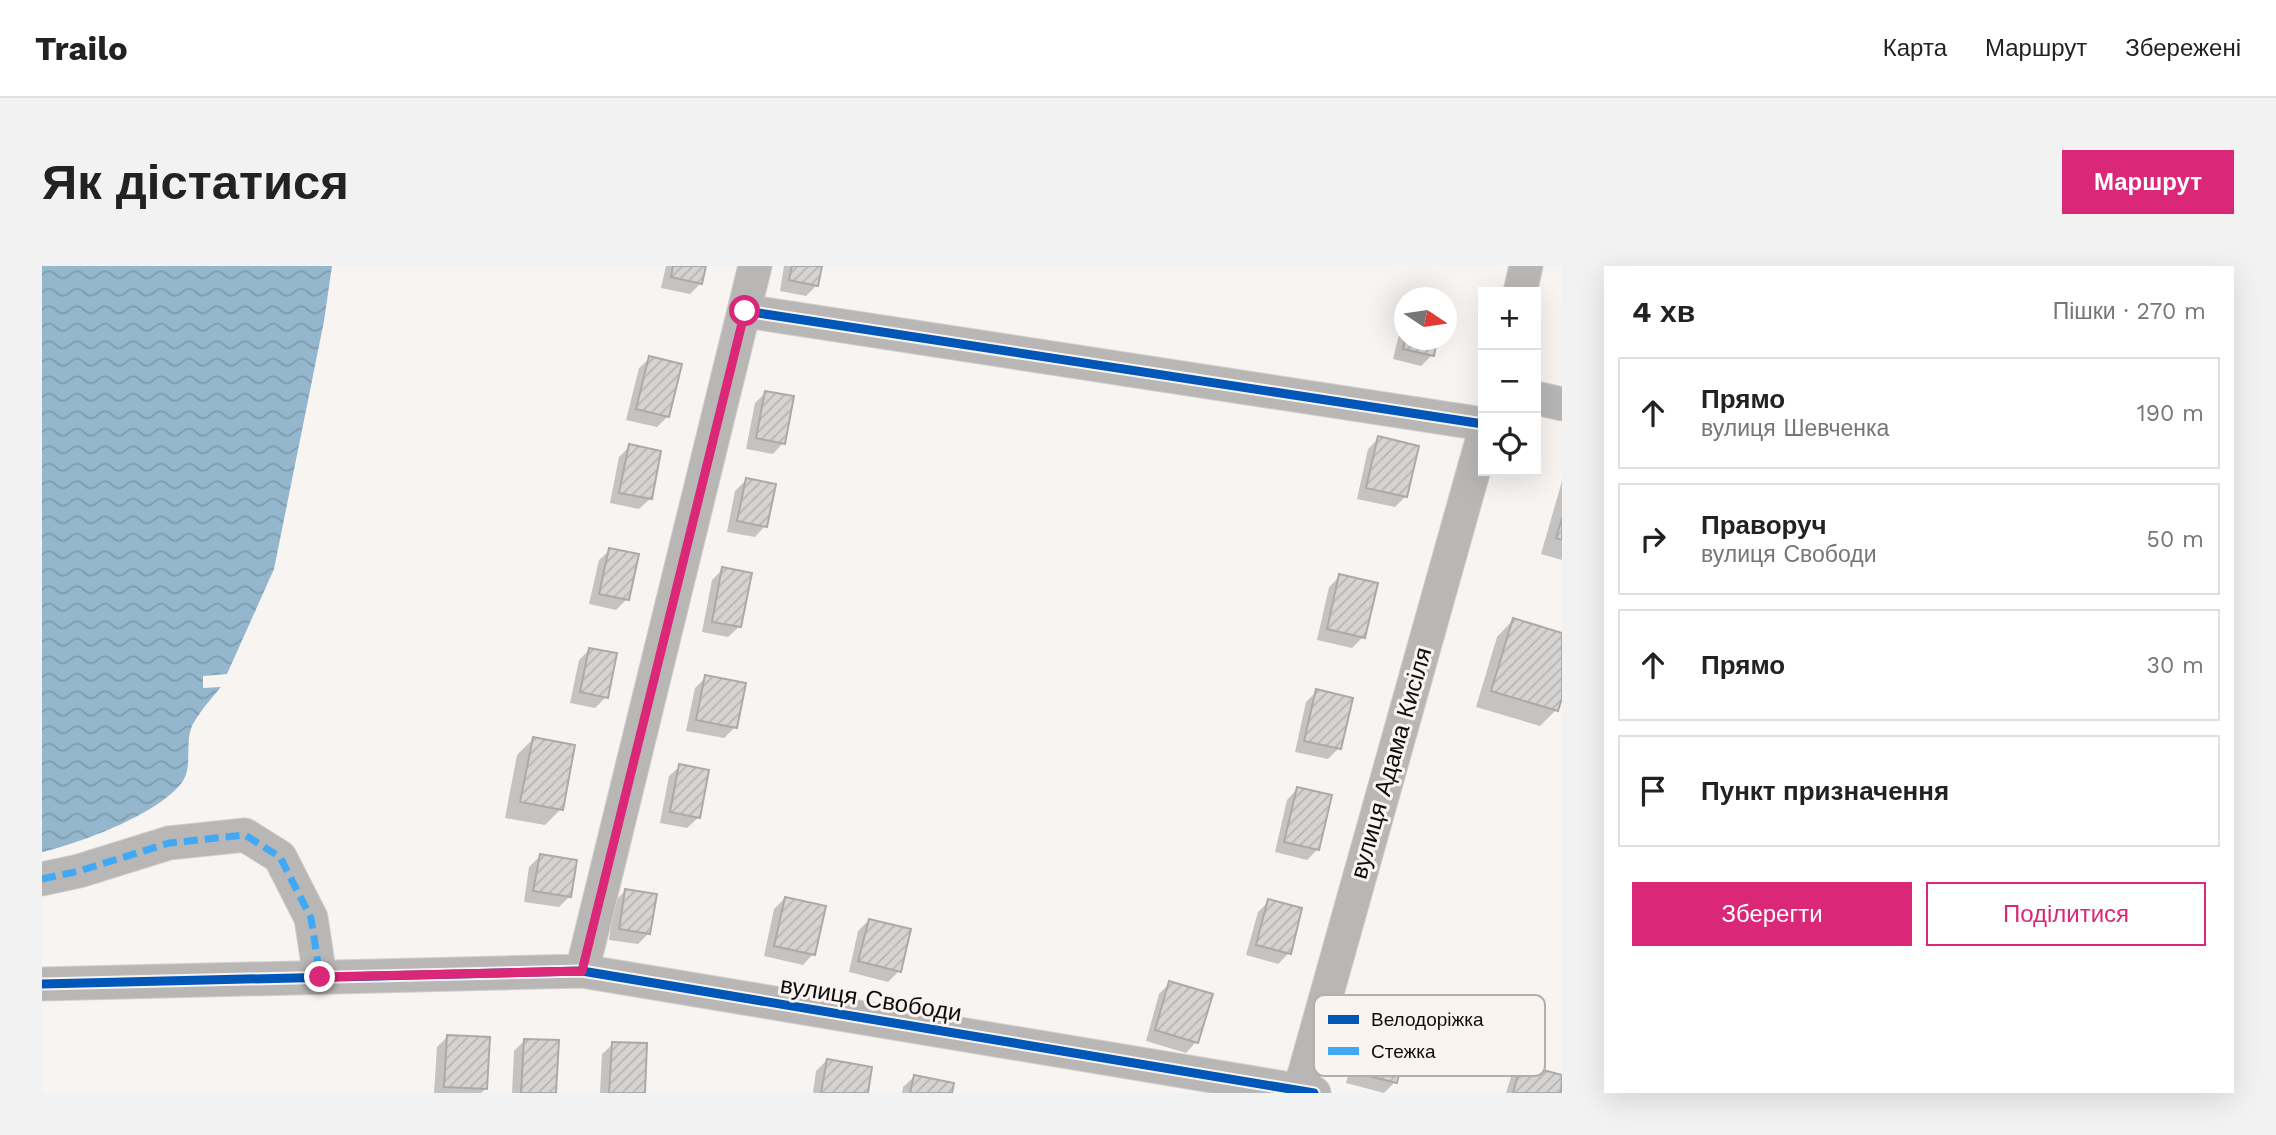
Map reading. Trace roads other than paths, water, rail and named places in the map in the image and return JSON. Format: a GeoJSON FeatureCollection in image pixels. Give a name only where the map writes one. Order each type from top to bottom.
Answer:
{"type":"FeatureCollection","features":[{"type":"Feature","properties":{"kind":"street"},"geometry":{"type":"LineString","coordinates":[[582,971],[755,266]]}},
{"type":"Feature","properties":{"kind":"street"},"geometry":{"type":"LineString","coordinates":[[1521,287],[1526,266]]}},
{"type":"Feature","properties":{"kind":"street"},"geometry":{"type":"LineString","coordinates":[[745,311],[1478,423]]}},
{"type":"Feature","properties":{"kind":"street"},"geometry":{"type":"LineString","coordinates":[[1541,399],[1562,404]]}},
{"type":"Feature","properties":{"kind":"street","name":"вулиця Адама Кисіля"},"geometry":{"type":"LineString","coordinates":[[1331,995],[1478,455]]}},
{"type":"Feature","properties":{"kind":"street"},"geometry":{"type":"LineString","coordinates":[[42,878],[79,871],[169,843],[245,835],[280,857],[311,918],[320,977]]}},
{"type":"Feature","properties":{"kind":"street","name":"вулиця Свободи"},"geometry":{"type":"LineString","coordinates":[[42,984],[582,971],[1304,1092]]}},
{"type":"Feature","properties":{"kind":"street","name":"вулиця Адама Кисіля"},"geometry":{"type":"LineString","coordinates":[[1304,1092],[1314,1055]]}},
{"type":"Feature","properties":{"kind":"water"},"geometry":{"type":"Polygon","coordinates":[[[42,266],[332,266],[324,321],[274,569],[227,674],[203,676],[203,688],[221,687],[192,726],[188,767],[184,779],[159,803],[119,825],[77,842],[42,852],[42,266]]]}}]}
